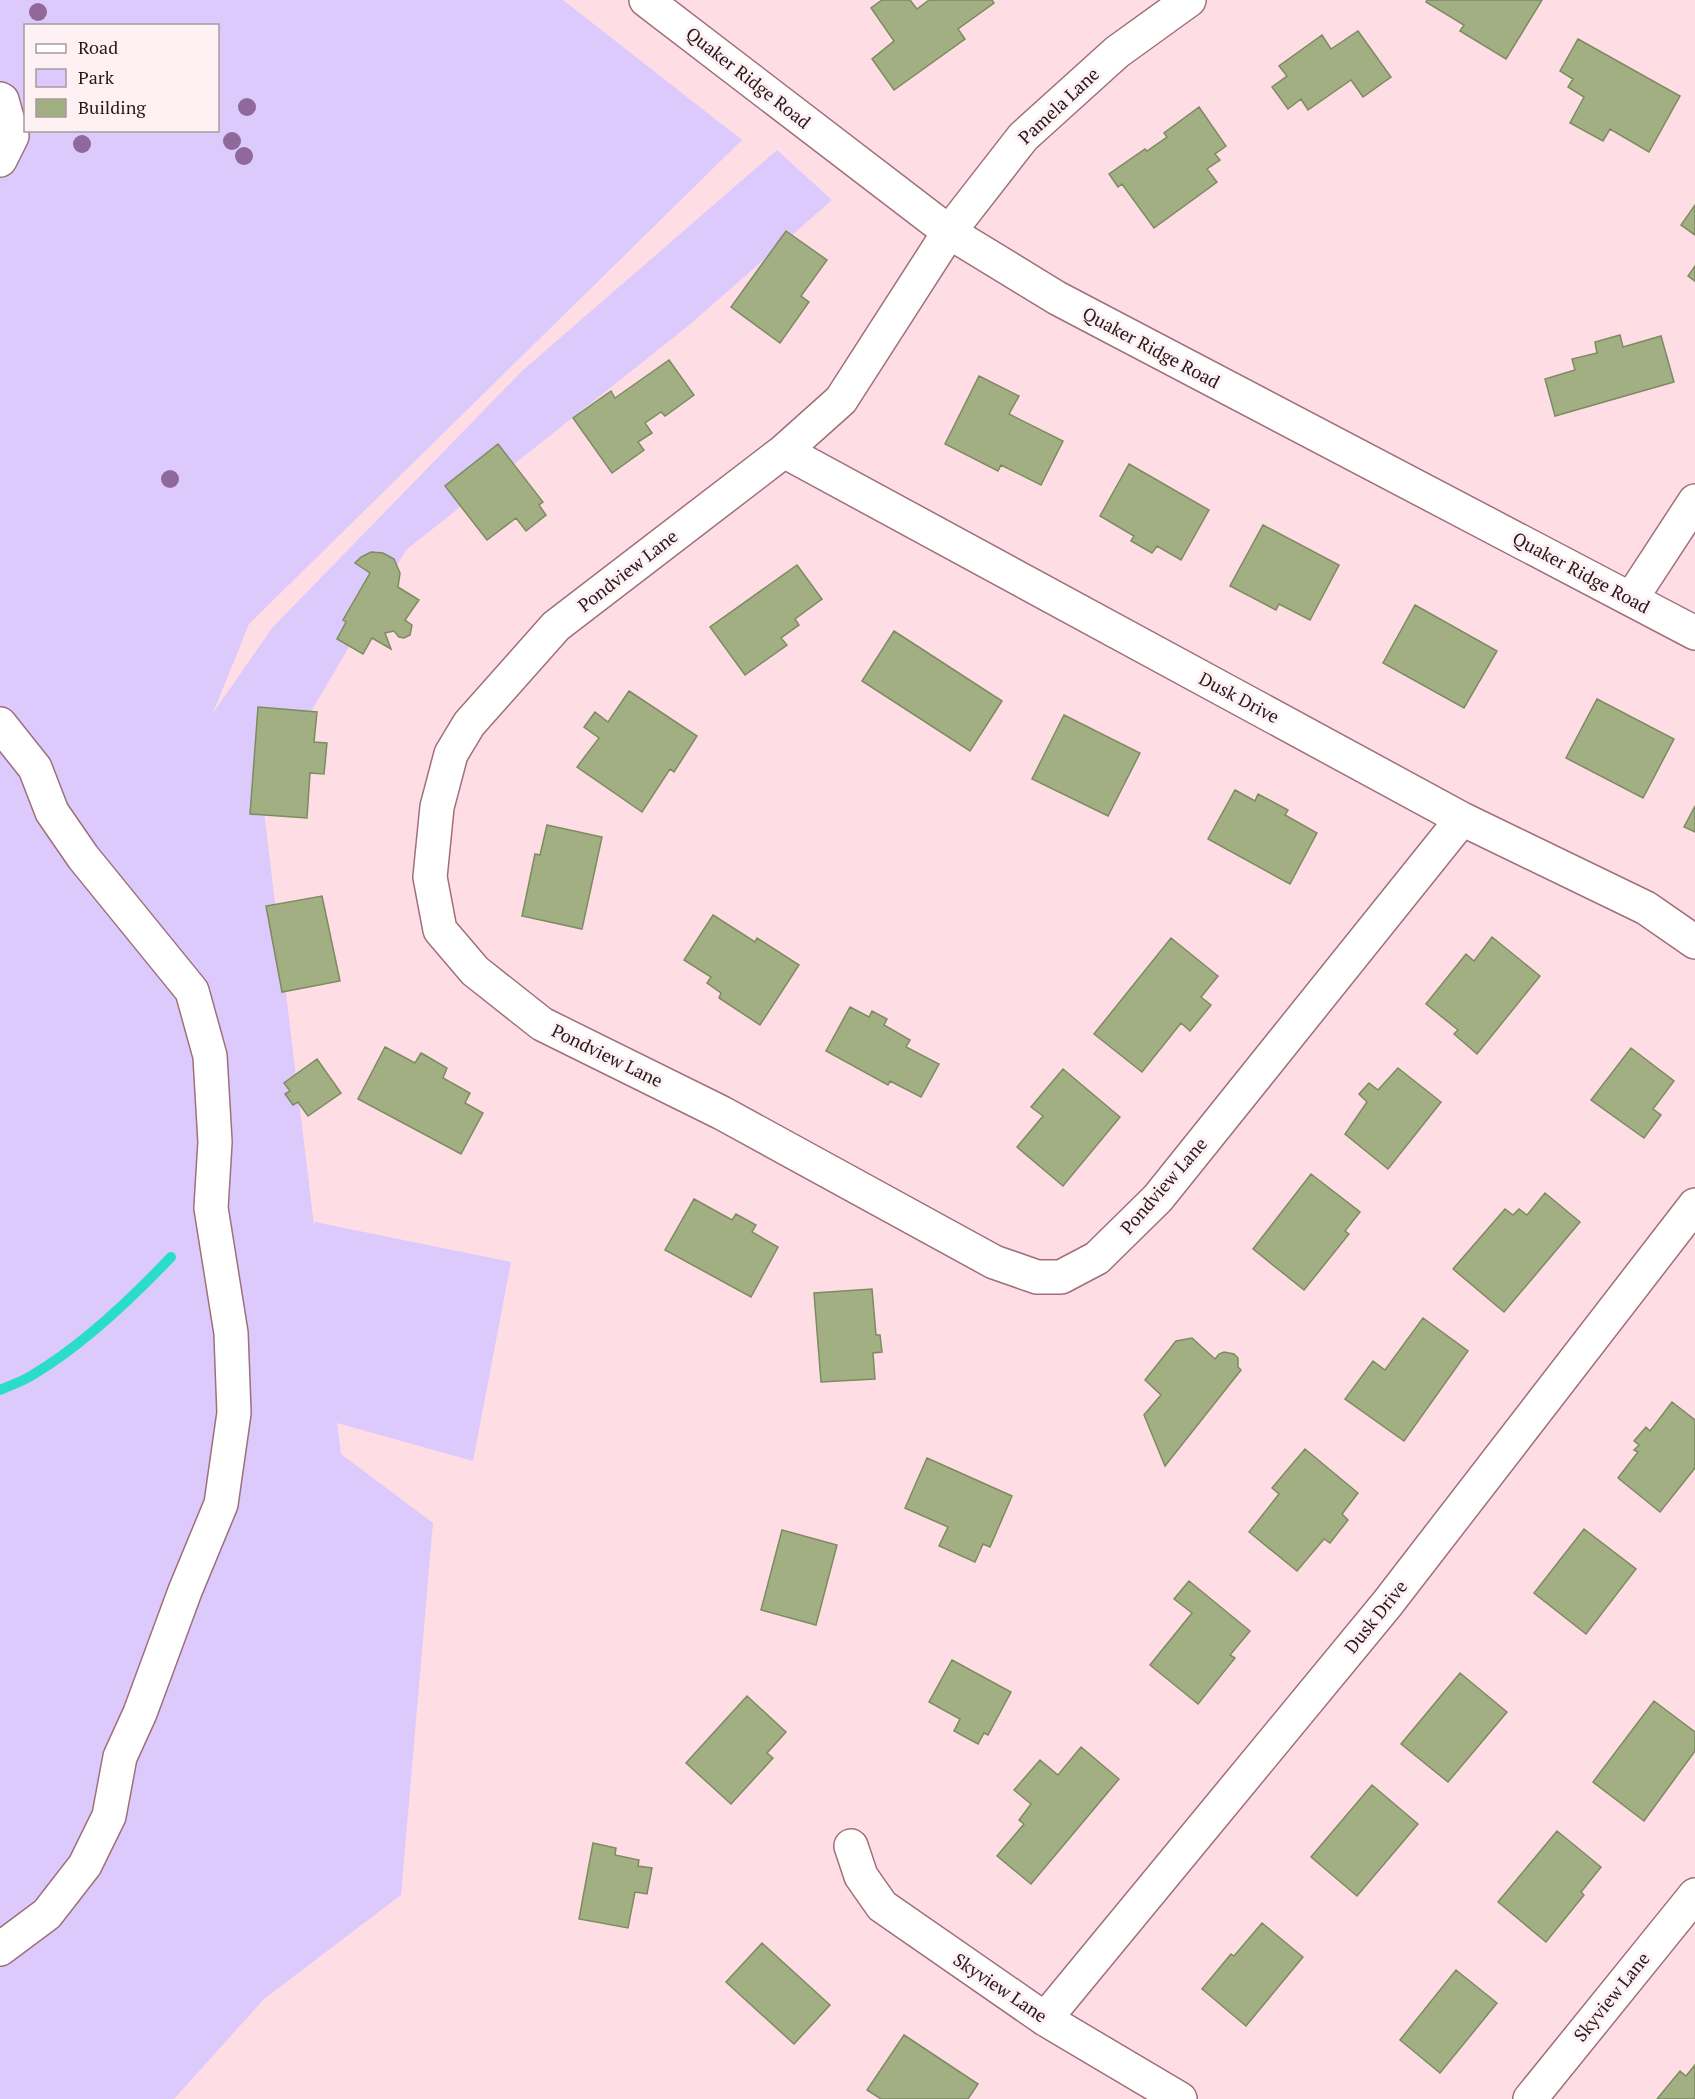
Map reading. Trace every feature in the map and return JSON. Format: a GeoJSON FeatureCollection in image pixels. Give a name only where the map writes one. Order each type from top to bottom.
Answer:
{"type":"FeatureCollection","features":[{"type":"Feature","properties":{"kind":"street","name":"Quaker Ridge Road"},"geometry":{"type":"LineString","coordinates":[[646,0],[949,232],[1057,298],[1695,633]]}},
{"type":"Feature","properties":{"kind":"street","name":"Pamela Lane"},"geometry":{"type":"LineString","coordinates":[[949,232],[1023,137],[1117,52],[1189,0]]}},
{"type":"Feature","properties":{"kind":"street"},"geometry":{"type":"LineString","coordinates":[[0,99],[12,136],[0,160]]}},
{"type":"Feature","properties":{"kind":"street","name":"Pondview Lane"},"geometry":{"type":"LineString","coordinates":[[949,232],[841,400],[784,451],[556,626],[470,724],[451,754],[436,807],[430,877],[440,930],[475,971],[542,1024],[722,1113],[994,1262],[1037,1277],[1061,1277],[1097,1258],[1158,1198],[1462,819]]}},
{"type":"Feature","properties":{"kind":"street","name":"Dusk Drive"},"geometry":{"type":"LineString","coordinates":[[784,451],[1462,819],[1646,908],[1695,942]]}},
{"type":"Feature","properties":{"kind":"street"},"geometry":{"type":"LineString","coordinates":[[1630,599],[1695,501]]}},
{"type":"Feature","properties":{"kind":"street"},"geometry":{"type":"LineString","coordinates":[[0,724],[35,768],[52,812],[83,858],[192,991],[210,1056],[215,1142],[211,1208],[231,1333],[234,1413],[221,1504],[185,1591],[140,1713],[120,1757],[109,1816],[85,1865],[47,1914],[0,1948]]}},
{"type":"Feature","properties":{"kind":"street","name":"Dusk Drive"},"geometry":{"type":"LineString","coordinates":[[1045,2019],[1387,1604],[1695,1205]]}},
{"type":"Feature","properties":{"kind":"street","name":"Skyview Lane"},"geometry":{"type":"LineString","coordinates":[[851,1846],[861,1876],[882,1906],[1045,2019],[1180,2099]]}},
{"type":"Feature","properties":{"kind":"street","name":"Skyview Lane"},"geometry":{"type":"LineString","coordinates":[[1530,2099],[1695,1895]]}},
{"type":"Feature","properties":{"kind":"green space"},"geometry":{"type":"Polygon","coordinates":[[[0,0],[563,0],[742,140],[249,624],[213,713],[272,628],[523,370],[777,150],[832,200],[688,326],[406,550],[262,795],[314,1225],[315,1222],[511,1262],[473,1461],[337,1423],[341,1454],[433,1523],[401,1895],[264,1999],[174,2099],[0,2099],[0,0]]]}},
{"type":"Feature","properties":{"kind":"building"},"geometry":{"type":"Polygon","coordinates":[[[882,0],[910,0],[917,9],[929,0],[992,0],[994,3],[958,29],[965,39],[894,90],[872,59],[894,41],[871,8],[882,0]]]}},
{"type":"Feature","properties":{"kind":"building"},"geometry":{"type":"Polygon","coordinates":[[[1427,0],[1542,0],[1506,59],[1460,31],[1464,25],[1426,2],[1427,0]]]}},
{"type":"Feature","properties":{"kind":"building"},"geometry":{"type":"Polygon","coordinates":[[[1358,31],[1391,77],[1363,97],[1351,80],[1308,110],[1301,99],[1288,109],[1272,87],[1287,76],[1279,66],[1322,35],[1331,49],[1358,31]]]}},
{"type":"Feature","properties":{"kind":"building"},"geometry":{"type":"Polygon","coordinates":[[[1578,39],[1680,96],[1649,152],[1610,129],[1603,141],[1570,123],[1584,97],[1568,87],[1573,79],[1560,71],[1578,39]]]}},
{"type":"Feature","properties":{"kind":"building"},"geometry":{"type":"Polygon","coordinates":[[[1199,107],[1226,146],[1215,154],[1220,160],[1207,169],[1217,182],[1154,228],[1122,184],[1118,187],[1109,174],[1167,137],[1164,133],[1199,107]]]}},
{"type":"Feature","properties":{"kind":"building"},"geometry":{"type":"Polygon","coordinates":[[[1695,205],[1695,235],[1681,225],[1695,205]]]}},
{"type":"Feature","properties":{"kind":"building"},"geometry":{"type":"Polygon","coordinates":[[[786,231],[827,260],[801,296],[809,302],[780,343],[731,307],[786,231]]]}},
{"type":"Feature","properties":{"kind":"building"},"geometry":{"type":"Polygon","coordinates":[[[1695,266],[1695,281],[1688,276],[1695,266]]]}},
{"type":"Feature","properties":{"kind":"building"},"geometry":{"type":"Polygon","coordinates":[[[1620,335],[1623,347],[1661,336],[1674,382],[1555,416],[1545,379],[1575,370],[1572,359],[1597,353],[1595,342],[1620,335]]]}},
{"type":"Feature","properties":{"kind":"building"},"geometry":{"type":"Polygon","coordinates":[[[669,360],[694,395],[665,416],[661,412],[645,423],[652,433],[638,442],[644,450],[612,473],[573,418],[611,391],[615,398],[669,360]]]}},
{"type":"Feature","properties":{"kind":"building"},"geometry":{"type":"Polygon","coordinates":[[[979,376],[1019,396],[1009,414],[1063,441],[1041,485],[1001,465],[998,471],[945,444],[979,376]]]}},
{"type":"Feature","properties":{"kind":"building"},"geometry":{"type":"Polygon","coordinates":[[[498,444],[543,502],[539,505],[546,515],[526,531],[516,518],[487,540],[445,486],[498,444]]]}},
{"type":"Feature","properties":{"kind":"building"},"geometry":{"type":"Polygon","coordinates":[[[1129,464],[1209,510],[1181,560],[1157,546],[1152,553],[1131,541],[1134,536],[1100,516],[1129,464]]]}},
{"type":"Feature","properties":{"kind":"building"},"geometry":{"type":"Polygon","coordinates":[[[1263,525],[1339,565],[1310,620],[1279,604],[1276,610],[1230,586],[1263,525]]]}},
{"type":"Feature","properties":{"kind":"building"},"geometry":{"type":"Polygon","coordinates":[[[371,552],[383,553],[394,559],[400,573],[398,587],[419,600],[405,620],[412,625],[410,635],[404,638],[399,637],[394,631],[385,633],[391,649],[372,638],[363,654],[337,639],[346,622],[343,620],[370,573],[355,563],[371,552]]]}},
{"type":"Feature","properties":{"kind":"building"},"geometry":{"type":"Polygon","coordinates":[[[797,565],[822,599],[795,619],[799,625],[781,638],[787,645],[745,675],[710,627],[797,565]]]}},
{"type":"Feature","properties":{"kind":"building"},"geometry":{"type":"Polygon","coordinates":[[[1415,605],[1497,651],[1464,708],[1383,663],[1415,605]]]}},
{"type":"Feature","properties":{"kind":"building"},"geometry":{"type":"Polygon","coordinates":[[[894,631],[1002,701],[970,751],[862,681],[894,631]]]}},
{"type":"Feature","properties":{"kind":"building"},"geometry":{"type":"Polygon","coordinates":[[[629,691],[697,736],[674,772],[670,769],[642,812],[577,767],[599,738],[584,727],[595,712],[608,722],[629,691]]]}},
{"type":"Feature","properties":{"kind":"building"},"geometry":{"type":"Polygon","coordinates":[[[1597,699],[1674,739],[1643,798],[1566,758],[1597,699]]]}},
{"type":"Feature","properties":{"kind":"building"},"geometry":{"type":"Polygon","coordinates":[[[258,707],[317,712],[314,742],[327,743],[324,774],[310,773],[307,818],[250,814],[258,707]]]}},
{"type":"Feature","properties":{"kind":"building"},"geometry":{"type":"Polygon","coordinates":[[[1064,715],[1140,753],[1108,816],[1032,779],[1064,715]]]}},
{"type":"Feature","properties":{"kind":"building"},"geometry":{"type":"Polygon","coordinates":[[[1235,790],[1255,801],[1258,794],[1288,810],[1285,815],[1317,833],[1290,884],[1208,839],[1235,790]]]}},
{"type":"Feature","properties":{"kind":"building"},"geometry":{"type":"Polygon","coordinates":[[[1695,806],[1695,832],[1684,827],[1695,806]]]}},
{"type":"Feature","properties":{"kind":"building"},"geometry":{"type":"Polygon","coordinates":[[[547,825],[602,837],[582,929],[522,916],[535,854],[540,855],[547,825]]]}},
{"type":"Feature","properties":{"kind":"building"},"geometry":{"type":"Polygon","coordinates":[[[322,896],[340,981],[282,992],[266,906],[322,896]]]}},
{"type":"Feature","properties":{"kind":"building"},"geometry":{"type":"Polygon","coordinates":[[[713,915],[755,942],[757,938],[799,965],[760,1025],[719,998],[721,993],[707,983],[711,977],[684,960],[713,915]]]}},
{"type":"Feature","properties":{"kind":"building"},"geometry":{"type":"Polygon","coordinates":[[[1492,937],[1540,976],[1477,1054],[1454,1034],[1458,1030],[1426,1004],[1466,954],[1474,961],[1492,937]]]}},
{"type":"Feature","properties":{"kind":"building"},"geometry":{"type":"Polygon","coordinates":[[[1171,938],[1218,976],[1201,997],[1211,1005],[1190,1031],[1181,1023],[1142,1072],[1094,1034],[1171,938]]]}},
{"type":"Feature","properties":{"kind":"building"},"geometry":{"type":"Polygon","coordinates":[[[850,1007],[869,1017],[872,1011],[887,1019],[884,1025],[910,1040],[906,1047],[939,1064],[921,1097],[890,1081],[888,1085],[826,1051],[850,1007]]]}},
{"type":"Feature","properties":{"kind":"building"},"geometry":{"type":"Polygon","coordinates":[[[385,1047],[415,1063],[421,1053],[423,1054],[447,1068],[443,1078],[470,1093],[465,1103],[483,1113],[461,1154],[358,1099],[385,1047]]]}},
{"type":"Feature","properties":{"kind":"building"},"geometry":{"type":"Polygon","coordinates":[[[1631,1048],[1674,1081],[1653,1109],[1661,1115],[1644,1138],[1591,1100],[1631,1048]]]}},
{"type":"Feature","properties":{"kind":"building"},"geometry":{"type":"Polygon","coordinates":[[[317,1059],[341,1093],[308,1116],[298,1102],[293,1105],[285,1094],[290,1091],[284,1083],[317,1059]]]}},
{"type":"Feature","properties":{"kind":"building"},"geometry":{"type":"Polygon","coordinates":[[[1398,1068],[1441,1102],[1388,1169],[1345,1134],[1367,1102],[1359,1094],[1369,1083],[1378,1090],[1398,1068]]]}},
{"type":"Feature","properties":{"kind":"building"},"geometry":{"type":"Polygon","coordinates":[[[1063,1069],[1120,1117],[1063,1186],[1017,1147],[1043,1116],[1031,1107],[1063,1069]]]}},
{"type":"Feature","properties":{"kind":"building"},"geometry":{"type":"Polygon","coordinates":[[[1311,1174],[1360,1212],[1345,1231],[1349,1234],[1304,1290],[1253,1249],[1311,1174]]]}},
{"type":"Feature","properties":{"kind":"building"},"geometry":{"type":"Polygon","coordinates":[[[1545,1193],[1580,1222],[1504,1312],[1453,1269],[1505,1209],[1513,1215],[1519,1209],[1527,1215],[1545,1193]]]}},
{"type":"Feature","properties":{"kind":"building"},"geometry":{"type":"Polygon","coordinates":[[[694,1199],[732,1220],[736,1214],[756,1225],[752,1232],[778,1247],[751,1297],[665,1250],[694,1199]]]}},
{"type":"Feature","properties":{"kind":"building"},"geometry":{"type":"Polygon","coordinates":[[[872,1289],[876,1335],[880,1335],[882,1352],[873,1353],[875,1379],[821,1382],[814,1293],[872,1289]]]}},
{"type":"Feature","properties":{"kind":"building"},"geometry":{"type":"Polygon","coordinates":[[[1423,1318],[1468,1351],[1404,1441],[1345,1399],[1373,1361],[1385,1370],[1423,1318]]]}},
{"type":"Feature","properties":{"kind":"building"},"geometry":{"type":"Polygon","coordinates":[[[1192,1338],[1215,1359],[1224,1352],[1234,1354],[1238,1358],[1238,1367],[1241,1370],[1165,1466],[1144,1415],[1161,1395],[1145,1380],[1176,1341],[1192,1338]]]}},
{"type":"Feature","properties":{"kind":"building"},"geometry":{"type":"Polygon","coordinates":[[[1672,1402],[1695,1420],[1695,1468],[1660,1512],[1618,1478],[1638,1452],[1634,1450],[1639,1445],[1634,1441],[1646,1427],[1650,1431],[1672,1402]]]}},
{"type":"Feature","properties":{"kind":"building"},"geometry":{"type":"Polygon","coordinates":[[[1305,1449],[1358,1493],[1342,1514],[1348,1520],[1330,1543],[1324,1539],[1297,1571],[1249,1532],[1279,1494],[1272,1488],[1305,1449]]]}},
{"type":"Feature","properties":{"kind":"building"},"geometry":{"type":"Polygon","coordinates":[[[927,1458],[1012,1496],[990,1547],[983,1544],[975,1562],[939,1546],[948,1527],[905,1508],[927,1458]]]}},
{"type":"Feature","properties":{"kind":"building"},"geometry":{"type":"Polygon","coordinates":[[[1584,1529],[1636,1569],[1586,1634],[1534,1593],[1584,1529]]]}},
{"type":"Feature","properties":{"kind":"building"},"geometry":{"type":"Polygon","coordinates":[[[782,1530],[837,1545],[816,1625],[761,1610],[782,1530]]]}},
{"type":"Feature","properties":{"kind":"building"},"geometry":{"type":"Polygon","coordinates":[[[1189,1581],[1250,1631],[1230,1655],[1235,1658],[1198,1704],[1150,1665],[1192,1613],[1174,1599],[1189,1581]]]}},
{"type":"Feature","properties":{"kind":"building"},"geometry":{"type":"Polygon","coordinates":[[[952,1660],[1011,1692],[988,1735],[984,1733],[978,1744],[954,1731],[960,1719],[929,1702],[952,1660]]]}},
{"type":"Feature","properties":{"kind":"building"},"geometry":{"type":"Polygon","coordinates":[[[1460,1673],[1507,1712],[1448,1782],[1401,1744],[1460,1673]]]}},
{"type":"Feature","properties":{"kind":"building"},"geometry":{"type":"Polygon","coordinates":[[[747,1696],[786,1732],[767,1753],[773,1758],[731,1804],[686,1763],[747,1696]]]}},
{"type":"Feature","properties":{"kind":"building"},"geometry":{"type":"Polygon","coordinates":[[[1654,1701],[1695,1732],[1695,1751],[1644,1821],[1593,1782],[1654,1701]]]}},
{"type":"Feature","properties":{"kind":"building"},"geometry":{"type":"Polygon","coordinates":[[[1081,1747],[1119,1779],[1031,1884],[997,1856],[1024,1824],[1019,1820],[1031,1804],[1014,1790],[1040,1760],[1058,1775],[1081,1747]]]}},
{"type":"Feature","properties":{"kind":"building"},"geometry":{"type":"Polygon","coordinates":[[[1372,1785],[1418,1824],[1357,1896],[1311,1857],[1372,1785]]]}},
{"type":"Feature","properties":{"kind":"building"},"geometry":{"type":"Polygon","coordinates":[[[1557,1831],[1601,1867],[1581,1892],[1584,1895],[1546,1942],[1498,1902],[1557,1831]]]}},
{"type":"Feature","properties":{"kind":"building"},"geometry":{"type":"Polygon","coordinates":[[[593,1843],[616,1848],[615,1855],[639,1860],[638,1866],[652,1868],[647,1894],[635,1892],[628,1928],[579,1919],[593,1843]]]}},
{"type":"Feature","properties":{"kind":"building"},"geometry":{"type":"Polygon","coordinates":[[[1262,1923],[1303,1957],[1246,2026],[1202,1989],[1231,1954],[1234,1956],[1262,1923]]]}},
{"type":"Feature","properties":{"kind":"building"},"geometry":{"type":"Polygon","coordinates":[[[762,1943],[830,2005],[794,2044],[726,1982],[762,1943]]]}},
{"type":"Feature","properties":{"kind":"building"},"geometry":{"type":"Polygon","coordinates":[[[1456,1970],[1497,2003],[1440,2073],[1400,2040],[1456,1970]]]}},
{"type":"Feature","properties":{"kind":"building"},"geometry":{"type":"Polygon","coordinates":[[[904,2035],[978,2084],[968,2099],[881,2099],[867,2090],[904,2035]]]}},
{"type":"Feature","properties":{"kind":"building"},"geometry":{"type":"Polygon","coordinates":[[[1695,2065],[1695,2099],[1657,2099],[1680,2071],[1686,2076],[1695,2065]]]}},
{"type":"Feature","properties":{"kind":"waterway"},"geometry":{"type":"LineString","coordinates":[[0,1390],[22,1381],[70,1350],[123,1304],[171,1257]]}}]}
